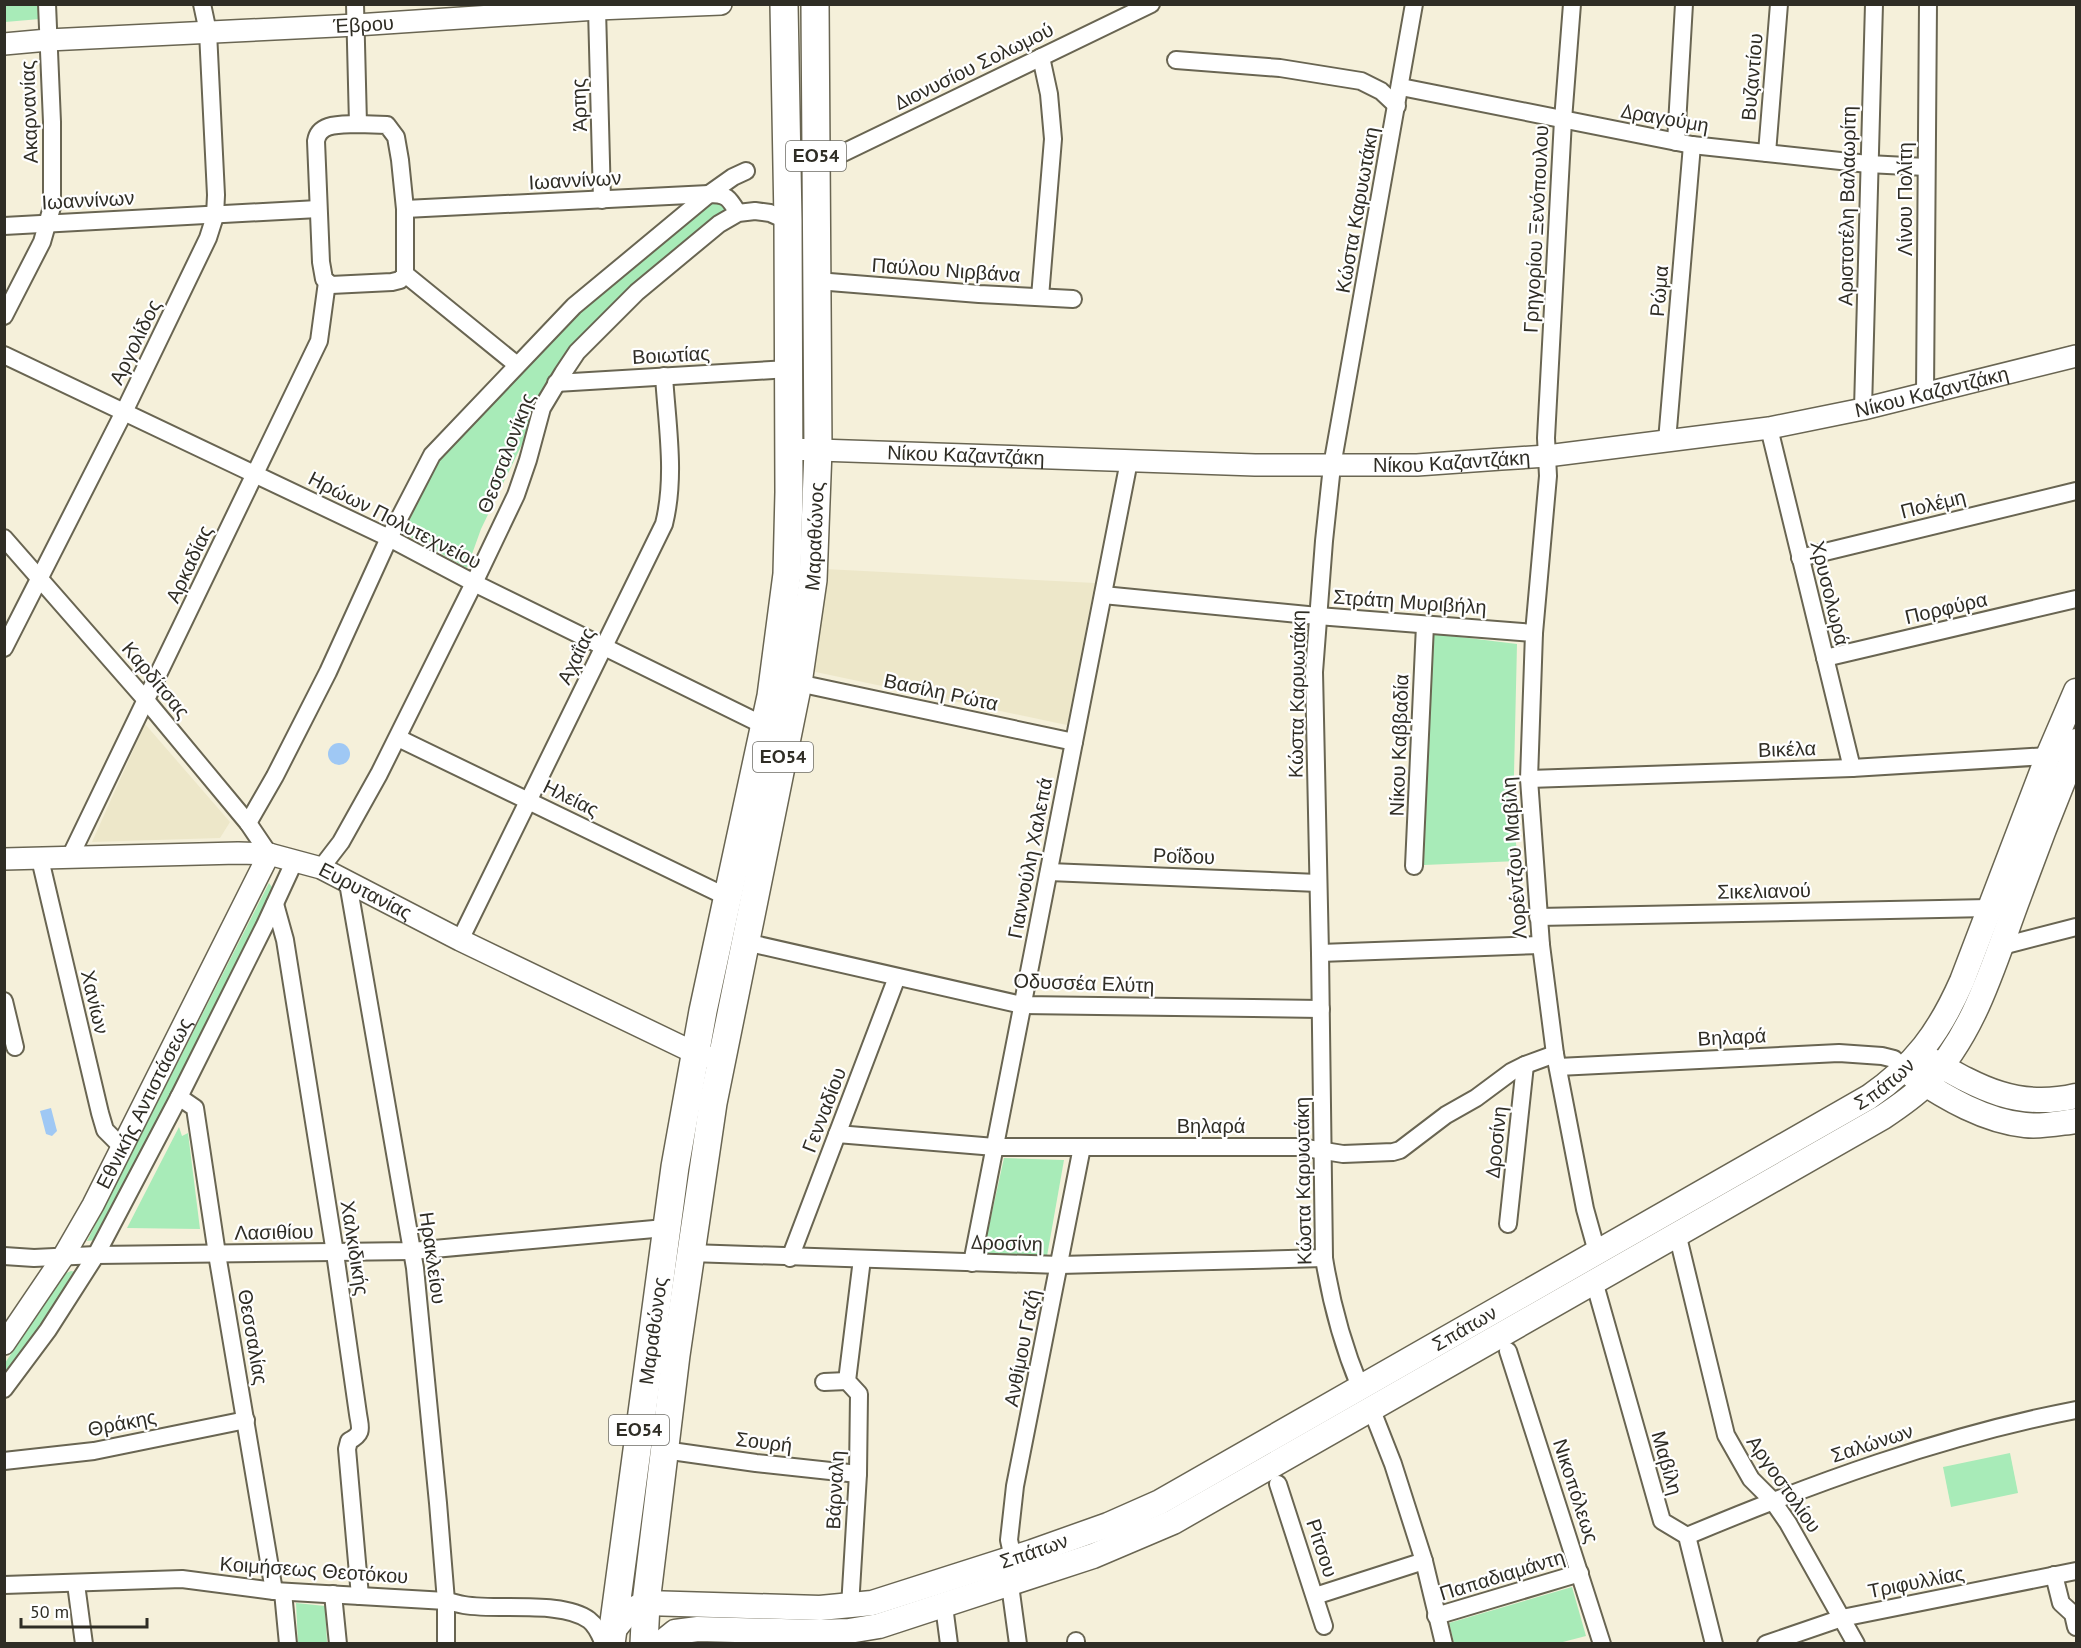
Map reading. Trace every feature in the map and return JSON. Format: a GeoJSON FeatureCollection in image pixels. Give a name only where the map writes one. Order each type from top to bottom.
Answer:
{"type":"FeatureCollection","features":[{"type":"Feature","properties":{"kind":"main road","name":"Μαραθώνος"},"geometry":{"type":"LineString","coordinates":[[644,1644],[646,1603],[664,1450],[690,1253],[722,1060],[798,683],[813,580],[818,450],[815,4]]}},
{"type":"Feature","properties":{"kind":"main road","name":"Μαραθώνος"},"geometry":{"type":"LineString","coordinates":[[609,1640],[665,1227],[695,1053],[771,696],[787,574],[788,221],[780,6]]}},
{"type":"Feature","properties":{"kind":"main road","name":"Σπάτων"},"geometry":{"type":"LineString","coordinates":[[646,1603],[820,1608],[850,1606],[887,1599],[1108,1525],[1160,1502],[1860,1102],[1889,1083],[1912,1062],[1935,1035],[1950,1009],[2048,756],[2076,691]]}},
{"type":"Feature","properties":{"kind":"main road","name":"Σπάτων"},"geometry":{"type":"LineString","coordinates":[[660,1644],[675,1632],[698,1629],[819,1632],[849,1637],[1109,1550],[1173,1522],[1882,1117],[1907,1100],[1934,1075],[1962,1037],[1985,989],[2070,778],[2076,741]]}},
{"type":"Feature","properties":{"kind":"main road"},"geometry":{"type":"LineString","coordinates":[[1912,1062],[1934,1075],[1982,1114],[2037,1126],[2076,1121]]}},
{"type":"Feature","properties":{"kind":"main road"},"geometry":{"type":"LineString","coordinates":[[1934,1075],[2024,1101],[2040,1102],[2076,1096]]}},
{"type":"Feature","properties":{"kind":"main road"},"geometry":{"type":"LineString","coordinates":[[609,1640],[628,1611],[646,1603]]}},
{"type":"Feature","properties":{"kind":"street","name":"Ακαρνανίας"},"geometry":{"type":"LineString","coordinates":[[4,316],[42,242],[52,207],[52,122],[47,4]]}},
{"type":"Feature","properties":{"kind":"street","name":"Αργολίδος"},"geometry":{"type":"LineString","coordinates":[[4,648],[124,412],[208,238],[215,216],[208,32],[202,4]]}},
{"type":"Feature","properties":{"kind":"street","name":"Έβρου"},"geometry":{"type":"LineString","coordinates":[[4,44],[208,32],[356,15],[721,4]]}},
{"type":"Feature","properties":{"kind":"street","name":"Διονυσίου Σολωμού"},"geometry":{"type":"LineString","coordinates":[[816,166],[1151,4]]}},
{"type":"Feature","properties":{"kind":"street","name":"Κώστα Καρυωτάκη"},"geometry":{"type":"LineString","coordinates":[[1360,1387],[1343,1341],[1324,1258],[1314,672],[1332,466],[1414,4]]}},
{"type":"Feature","properties":{"kind":"street","name":"Γρηγορίου Ξενόπουλου"},"geometry":{"type":"LineString","coordinates":[[1546,456],[1563,120],[1572,4]]}},
{"type":"Feature","properties":{"kind":"street","name":"Ρώμα"},"geometry":{"type":"LineString","coordinates":[[1667,441],[1684,144],[1684,4]]}},
{"type":"Feature","properties":{"kind":"street","name":"Βυζαντίου"},"geometry":{"type":"LineString","coordinates":[[1767,153],[1779,4]]}},
{"type":"Feature","properties":{"kind":"street","name":"Αριστοτέλη Βαλαωρίτη"},"geometry":{"type":"LineString","coordinates":[[1863,409],[1874,4]]}},
{"type":"Feature","properties":{"kind":"street","name":"Λίνου Πολίτη"},"geometry":{"type":"LineString","coordinates":[[1925,394],[1928,4]]}},
{"type":"Feature","properties":{"kind":"street"},"geometry":{"type":"LineString","coordinates":[[780,6],[795,13],[815,32]]}},
{"type":"Feature","properties":{"kind":"street","name":"Άρτης"},"geometry":{"type":"LineString","coordinates":[[597,9],[602,200]]}},
{"type":"Feature","properties":{"kind":"street"},"geometry":{"type":"LineString","coordinates":[[356,15],[358,124]]}},
{"type":"Feature","properties":{"kind":"street"},"geometry":{"type":"LineString","coordinates":[[1040,297],[1053,139],[1049,94],[1041,57]]}},
{"type":"Feature","properties":{"kind":"street"},"geometry":{"type":"LineString","coordinates":[[1176,60],[1280,68],[1361,81],[1381,91],[1397,106]]}},
{"type":"Feature","properties":{"kind":"street","name":"Δραγούμη"},"geometry":{"type":"LineString","coordinates":[[1401,87],[1684,144],[1868,164],[1926,167]]}},
{"type":"Feature","properties":{"kind":"street","name":"Αρκαδίας"},"geometry":{"type":"LineString","coordinates":[[70,857],[319,341],[327,282],[323,272],[318,209],[317,134],[321,129],[328,126],[358,124],[387,125],[396,137],[405,209],[405,274]]}},
{"type":"Feature","properties":{"kind":"street","name":"Θεσσαλονίκης"},"geometry":{"type":"LineString","coordinates":[[248,823],[275,776],[328,672],[389,538],[432,455],[574,306],[709,194],[746,171]]}},
{"type":"Feature","properties":{"kind":"street","name":"Ιωαννίνων"},"geometry":{"type":"LineString","coordinates":[[405,209],[723,194],[738,213]]}},
{"type":"Feature","properties":{"kind":"street","name":"Ιωαννίνων"},"geometry":{"type":"LineString","coordinates":[[4,226],[318,209]]}},
{"type":"Feature","properties":{"kind":"street"},"geometry":{"type":"LineString","coordinates":[[738,213],[755,211],[770,213],[788,221]]}},
{"type":"Feature","properties":{"kind":"street","name":"Θεσσαλονίκης"},"geometry":{"type":"LineString","coordinates":[[321,868],[341,842],[398,738],[474,584],[516,495],[542,408],[556,383],[577,352],[637,292],[719,224],[738,213]]}},
{"type":"Feature","properties":{"kind":"street"},"geometry":{"type":"LineString","coordinates":[[327,282],[337,285],[392,282],[400,280],[405,274],[518,365]]}},
{"type":"Feature","properties":{"kind":"street","name":"Παύλου Νιρβάνα"},"geometry":{"type":"LineString","coordinates":[[817,281],[1073,299]]}},
{"type":"Feature","properties":{"kind":"street","name":"Ηρώων Πολυτεχνείου"},"geometry":{"type":"LineString","coordinates":[[4,355],[389,538],[474,584],[765,726]]}},
{"type":"Feature","properties":{"kind":"street","name":"Νίκου Καζαντζάκη"},"geometry":{"type":"LineString","coordinates":[[789,449],[1332,466],[1418,465],[1546,456],[1769,428],[1863,409],[2076,356]]}},
{"type":"Feature","properties":{"kind":"street","name":"Βοιωτίας"},"geometry":{"type":"LineString","coordinates":[[556,383],[789,369]]}},
{"type":"Feature","properties":{"kind":"street","name":"Αχαΐας"},"geometry":{"type":"LineString","coordinates":[[460,940],[664,524],[670,502],[671,478],[664,376]]}},
{"type":"Feature","properties":{"kind":"street","name":"Χρυσολωρά"},"geometry":{"type":"LineString","coordinates":[[1769,428],[1852,768]]}},
{"type":"Feature","properties":{"kind":"street","name":"Λορέντζου Μαβίλη"},"geometry":{"type":"LineString","coordinates":[[1546,456],[1548,476],[1534,633],[1529,779],[1538,917],[1556,1060],[1585,1209],[1597,1252]]}},
{"type":"Feature","properties":{"kind":"street","name":"Γιαννούλη Χαλεπά"},"geometry":{"type":"LineString","coordinates":[[972,1263],[1129,461]]}},
{"type":"Feature","properties":{"kind":"street","name":"Πολέμη"},"geometry":{"type":"LineString","coordinates":[[1800,558],[2076,491]]}},
{"type":"Feature","properties":{"kind":"street","name":"Καρδίτσας"},"geometry":{"type":"LineString","coordinates":[[4,538],[145,699],[248,823],[269,854]]}},
{"type":"Feature","properties":{"kind":"street","name":"Στράτη Μυριβήλη"},"geometry":{"type":"LineString","coordinates":[[1103,595],[1318,616],[1534,633]]}},
{"type":"Feature","properties":{"kind":"street","name":"Πορφύρα"},"geometry":{"type":"LineString","coordinates":[[1825,658],[2076,599]]}},
{"type":"Feature","properties":{"kind":"street","name":"Νίκου Καββαδία"},"geometry":{"type":"LineString","coordinates":[[1414,866],[1425,625]]}},
{"type":"Feature","properties":{"kind":"street","name":"Βασίλη Ρώτα"},"geometry":{"type":"LineString","coordinates":[[798,683],[1074,742]]}},
{"type":"Feature","properties":{"kind":"street","name":"Ηλείας"},"geometry":{"type":"LineString","coordinates":[[398,738],[727,897]]}},
{"type":"Feature","properties":{"kind":"street","name":"Βικέλα"},"geometry":{"type":"LineString","coordinates":[[1529,779],[1852,768],[2048,756]]}},
{"type":"Feature","properties":{"kind":"street","name":"Ευρυτανίας"},"geometry":{"type":"LineString","coordinates":[[4,860],[269,854],[296,860],[321,868],[460,940],[695,1053]]}},
{"type":"Feature","properties":{"kind":"street","name":"Εθνικής Αντιστάσεως"},"geometry":{"type":"LineString","coordinates":[[4,1344],[63,1257],[122,1147],[269,854]]}},
{"type":"Feature","properties":{"kind":"street","name":"Χανίων"},"geometry":{"type":"LineString","coordinates":[[40,859],[100,1113],[105,1130],[122,1147]]}},
{"type":"Feature","properties":{"kind":"street"},"geometry":{"type":"LineString","coordinates":[[4,1389],[48,1330],[96,1255],[179,1097],[296,860]]}},
{"type":"Feature","properties":{"kind":"street","name":"Ροΐδου"},"geometry":{"type":"LineString","coordinates":[[1049,872],[1318,883]]}},
{"type":"Feature","properties":{"kind":"street","name":"Ηρακλείου"},"geometry":{"type":"LineString","coordinates":[[348,883],[412,1251],[438,1503],[446,1601],[446,1644]]}},
{"type":"Feature","properties":{"kind":"street","name":"Χαλκιδικής"},"geometry":{"type":"LineString","coordinates":[[275,904],[285,940],[335,1253],[360,1432],[350,1441],[346,1449],[360,1596]]}},
{"type":"Feature","properties":{"kind":"street","name":"Σικελιανού"},"geometry":{"type":"LineString","coordinates":[[1538,917],[1989,908]]}},
{"type":"Feature","properties":{"kind":"street"},"geometry":{"type":"LineString","coordinates":[[2002,946],[2076,927]]}},
{"type":"Feature","properties":{"kind":"street","name":"Οδυσσέα Ελύτη"},"geometry":{"type":"LineString","coordinates":[[745,942],[1022,1005],[1321,1009]]}},
{"type":"Feature","properties":{"kind":"street"},"geometry":{"type":"LineString","coordinates":[[1320,953],[1541,945]]}},
{"type":"Feature","properties":{"kind":"street","name":"Γενναδίου"},"geometry":{"type":"LineString","coordinates":[[790,1257],[897,977]]}},
{"type":"Feature","properties":{"kind":"street"},"geometry":{"type":"LineString","coordinates":[[4,1000],[15,1047]]}},
{"type":"Feature","properties":{"kind":"street"},"geometry":{"type":"LineString","coordinates":[[695,1053],[722,1060]]}},
{"type":"Feature","properties":{"kind":"street","name":"Βηλαρά"},"geometry":{"type":"LineString","coordinates":[[837,1134],[994,1147],[1300,1147],[1343,1154],[1393,1152],[1400,1150],[1446,1115],[1525,1065],[1556,1060],[1839,1053],[1882,1056],[1912,1062]]}},
{"type":"Feature","properties":{"kind":"street","name":"Δροσίνη"},"geometry":{"type":"LineString","coordinates":[[1508,1224],[1525,1065]]}},
{"type":"Feature","properties":{"kind":"street","name":"Θεσσαλίας"},"geometry":{"type":"LineString","coordinates":[[179,1097],[195,1107],[217,1254],[288,1644]]}},
{"type":"Feature","properties":{"kind":"street","name":"Ανθίμου Γαζή"},"geometry":{"type":"LineString","coordinates":[[1013,1558],[1009,1540],[1015,1486],[1082,1147]]}},
{"type":"Feature","properties":{"kind":"street","name":"Λασιθίου"},"geometry":{"type":"LineString","coordinates":[[4,1256],[412,1251],[665,1227]]}},
{"type":"Feature","properties":{"kind":"street","name":"Αργοστολίου"},"geometry":{"type":"LineString","coordinates":[[1677,1233],[1726,1435],[1751,1479],[1772,1500],[1800,1542],[1856,1644]]}},
{"type":"Feature","properties":{"kind":"street","name":"Δροσίνη"},"geometry":{"type":"LineString","coordinates":[[690,1253],[1060,1265],[1324,1258]]}},
{"type":"Feature","properties":{"kind":"street"},"geometry":{"type":"LineString","coordinates":[[824,1382],[847,1381],[862,1258]]}},
{"type":"Feature","properties":{"kind":"street","name":"Μαβίλη"},"geometry":{"type":"LineString","coordinates":[[1594,1281],[1662,1521],[1687,1536]]}},
{"type":"Feature","properties":{"kind":"street","name":"Νικοπόλεως"},"geometry":{"type":"LineString","coordinates":[[1508,1351],[1602,1644]]}},
{"type":"Feature","properties":{"kind":"street","name":"Βάρναλη"},"geometry":{"type":"LineString","coordinates":[[847,1381],[860,1394],[850,1606]]}},
{"type":"Feature","properties":{"kind":"street"},"geometry":{"type":"LineString","coordinates":[[1371,1408],[1393,1464],[1424,1561],[1444,1644]]}},
{"type":"Feature","properties":{"kind":"street","name":"Σαλώνων"},"geometry":{"type":"LineString","coordinates":[[1687,1536],[1772,1500],[1925,1448],[2011,1423],[2076,1410]]}},
{"type":"Feature","properties":{"kind":"street","name":"Θράκης"},"geometry":{"type":"LineString","coordinates":[[4,1461],[94,1451],[246,1420]]}},
{"type":"Feature","properties":{"kind":"street","name":"Σουρή"},"geometry":{"type":"LineString","coordinates":[[664,1450],[858,1474]]}},
{"type":"Feature","properties":{"kind":"street","name":"Ρίτσου"},"geometry":{"type":"LineString","coordinates":[[1278,1484],[1324,1626]]}},
{"type":"Feature","properties":{"kind":"street"},"geometry":{"type":"LineString","coordinates":[[1687,1536],[1714,1644]]}},
{"type":"Feature","properties":{"kind":"street"},"geometry":{"type":"LineString","coordinates":[[1315,1596],[1424,1561]]}},
{"type":"Feature","properties":{"kind":"street","name":"Τριφυλλίας"},"geometry":{"type":"LineString","coordinates":[[1766,1644],[1842,1618],[2076,1571]]}},
{"type":"Feature","properties":{"kind":"street","name":"Παπαδιαμάντη"},"geometry":{"type":"LineString","coordinates":[[1436,1616],[1581,1573]]}},
{"type":"Feature","properties":{"kind":"street"},"geometry":{"type":"LineString","coordinates":[[2054,1575],[2061,1603],[2073,1614],[2076,1627]]}},
{"type":"Feature","properties":{"kind":"street","name":"Κοιμήσεως Θεοτόκου"},"geometry":{"type":"LineString","coordinates":[[4,1585],[182,1579],[278,1592],[552,1609],[589,1620],[609,1640]]}},
{"type":"Feature","properties":{"kind":"street"},"geometry":{"type":"LineString","coordinates":[[76,1584],[84,1644]]}},
{"type":"Feature","properties":{"kind":"street"},"geometry":{"type":"LineString","coordinates":[[1010,1585],[1018,1644]]}},
{"type":"Feature","properties":{"kind":"street"},"geometry":{"type":"LineString","coordinates":[[333,1594],[338,1644]]}},
{"type":"Feature","properties":{"kind":"street"},"geometry":{"type":"LineString","coordinates":[[944,1606],[949,1644]]}},
{"type":"Feature","properties":{"kind":"shaded area"},"geometry":{"type":"Polygon","coordinates":[[[825,569],[1095,583],[1067,725],[811,671],[825,569]]]}},
{"type":"Feature","properties":{"kind":"shaded area"},"geometry":{"type":"Polygon","coordinates":[[[145,724],[230,822],[220,838],[92,842],[145,724]]]}},
{"type":"Feature","properties":{"kind":"green space"},"geometry":{"type":"Polygon","coordinates":[[[5,5],[39,5],[40,19],[5,22],[5,5]]]}},
{"type":"Feature","properties":{"kind":"green space"},"geometry":{"type":"Polygon","coordinates":[[[712,198],[722,203],[732,214],[556,374],[481,529],[467,568],[403,533],[440,458],[586,301],[712,198]]]}},
{"type":"Feature","properties":{"kind":"green space"},"geometry":{"type":"Polygon","coordinates":[[[1428,633],[1517,644],[1513,817],[1518,861],[1424,865],[1428,633]]]}},
{"type":"Feature","properties":{"kind":"green space"},"geometry":{"type":"Polygon","coordinates":[[[269,883],[274,890],[273,899],[96,1240],[87,1241],[269,883]]]}},
{"type":"Feature","properties":{"kind":"green space"},"geometry":{"type":"Polygon","coordinates":[[[179,1127],[182,1136],[188,1133],[200,1229],[127,1228],[179,1127]]]}},
{"type":"Feature","properties":{"kind":"green space"},"geometry":{"type":"Polygon","coordinates":[[[1004,1158],[1064,1160],[1047,1256],[983,1253],[1004,1158]]]}},
{"type":"Feature","properties":{"kind":"green space"},"geometry":{"type":"Polygon","coordinates":[[[71,1271],[76,1272],[77,1275],[5,1380],[5,1363],[64,1274],[71,1271]]]}},
{"type":"Feature","properties":{"kind":"green space"},"geometry":{"type":"Polygon","coordinates":[[[2010,1453],[2018,1493],[1951,1507],[1943,1467],[2010,1453]]]}},
{"type":"Feature","properties":{"kind":"green space"},"geometry":{"type":"Polygon","coordinates":[[[1572,1587],[1586,1636],[1559,1643],[1454,1643],[1449,1623],[1572,1587]]]}},
{"type":"Feature","properties":{"kind":"green space"},"geometry":{"type":"Polygon","coordinates":[[[296,1603],[325,1606],[327,1643],[298,1643],[296,1603]]]}},
{"type":"Feature","properties":{"kind":"water"},"geometry":{"type":"Polygon","coordinates":[[[339,743],[347,746],[350,754],[347,762],[339,765],[331,762],[328,754],[331,746],[339,743]]]}},
{"type":"Feature","properties":{"kind":"water"},"geometry":{"type":"Polygon","coordinates":[[[51,1108],[57,1131],[52,1136],[46,1134],[40,1111],[51,1108]]]}}]}
